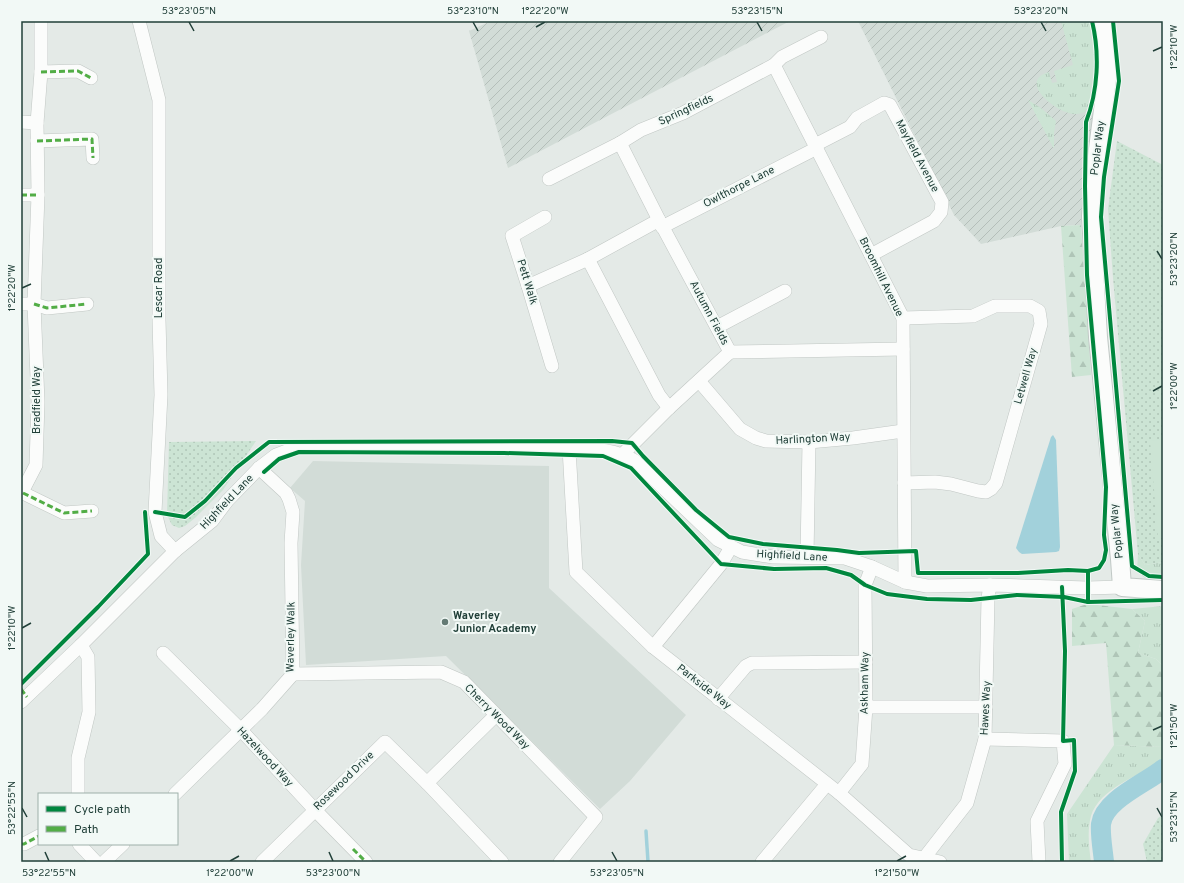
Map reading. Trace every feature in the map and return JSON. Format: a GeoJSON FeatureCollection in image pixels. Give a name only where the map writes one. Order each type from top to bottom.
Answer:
{"type":"FeatureCollection","features":[{"type":"Feature","properties":{"kind":"main road","name":"Poplar Way"},"geometry":{"type":"LineString","coordinates":[[1103,21],[1107,49],[1107,79],[1091,216],[1098,337],[1122,587]]}},
{"type":"Feature","properties":{"kind":"main road"},"geometry":{"type":"LineString","coordinates":[[1122,587],[1163,590]]}},
{"type":"Feature","properties":{"kind":"street","name":"Bradfield Way"},"geometry":{"type":"LineString","coordinates":[[41,21],[41,72],[37,123],[38,195],[27,304],[38,402],[36,465],[22,494],[64,512],[92,511]]}},
{"type":"Feature","properties":{"kind":"street","name":"Lescar Road"},"geometry":{"type":"LineString","coordinates":[[139,21],[159,100],[159,320],[161,395],[155,512],[161,536],[175,551]]}},
{"type":"Feature","properties":{"kind":"street","name":"Springfields"},"geometry":{"type":"LineString","coordinates":[[549,179],[620,143],[641,130],[683,113],[774,65],[782,57],[821,37]]}},
{"type":"Feature","properties":{"kind":"street","name":"Broomhill Avenue"},"geometry":{"type":"LineString","coordinates":[[774,65],[903,318],[903,431],[906,582]]}},
{"type":"Feature","properties":{"kind":"street"},"geometry":{"type":"LineString","coordinates":[[41,72],[78,71],[91,78]]}},
{"type":"Feature","properties":{"kind":"street","name":"Mayfield Avenue"},"geometry":{"type":"LineString","coordinates":[[816,146],[850,127],[857,118],[884,103],[890,105],[942,202],[941,212],[934,221],[871,255]]}},
{"type":"Feature","properties":{"kind":"street"},"geometry":{"type":"LineString","coordinates":[[21,122],[37,123]]}},
{"type":"Feature","properties":{"kind":"street"},"geometry":{"type":"LineString","coordinates":[[37,141],[92,139],[93,158]]}},
{"type":"Feature","properties":{"kind":"street","name":"Autumn Fields"},"geometry":{"type":"LineString","coordinates":[[620,143],[660,223],[730,352],[669,408],[623,454]]}},
{"type":"Feature","properties":{"kind":"street","name":"Owlthorpe Lane"},"geometry":{"type":"LineString","coordinates":[[528,286],[588,259],[816,146]]}},
{"type":"Feature","properties":{"kind":"street"},"geometry":{"type":"LineString","coordinates":[[21,196],[38,195]]}},
{"type":"Feature","properties":{"kind":"street","name":"Pett Walk"},"geometry":{"type":"LineString","coordinates":[[546,217],[512,236],[552,366]]}},
{"type":"Feature","properties":{"kind":"street"},"geometry":{"type":"LineString","coordinates":[[588,259],[659,396],[669,408]]}},
{"type":"Feature","properties":{"kind":"street"},"geometry":{"type":"LineString","coordinates":[[717,327],[785,291]]}},
{"type":"Feature","properties":{"kind":"street"},"geometry":{"type":"LineString","coordinates":[[27,304],[47,308],[88,304]]}},
{"type":"Feature","properties":{"kind":"street","name":"Letwell Way"},"geometry":{"type":"LineString","coordinates":[[903,318],[973,316],[995,306],[1030,306],[1039,311],[1041,324],[996,483],[991,489],[986,492],[982,492],[951,484],[904,483]]}},
{"type":"Feature","properties":{"kind":"street"},"geometry":{"type":"LineString","coordinates":[[730,352],[903,349]]}},
{"type":"Feature","properties":{"kind":"street","name":"Harlington Way"},"geometry":{"type":"LineString","coordinates":[[699,380],[740,429],[766,441],[809,442],[903,431]]}},
{"type":"Feature","properties":{"kind":"street"},"geometry":{"type":"LineString","coordinates":[[806,557],[809,442]]}},
{"type":"Feature","properties":{"kind":"street","name":"Highfield Lane"},"geometry":{"type":"LineString","coordinates":[[23,696],[81,645],[175,551],[212,521],[227,501],[259,468],[276,455],[297,447],[570,448],[605,450],[623,454],[636,461],[718,540],[742,552],[766,556],[845,558],[872,567],[906,582],[927,586],[990,585],[1087,588],[1122,587]]}},
{"type":"Feature","properties":{"kind":"street","name":"Parkside Way"},"geometry":{"type":"LineString","coordinates":[[570,448],[576,572],[653,647],[839,793],[908,855],[922,860],[940,862]]}},
{"type":"Feature","properties":{"kind":"street","name":"Waverley Walk"},"geometry":{"type":"LineString","coordinates":[[175,793],[262,709],[293,674],[291,543],[293,512],[286,493],[259,468]]}},
{"type":"Feature","properties":{"kind":"street"},"geometry":{"type":"LineString","coordinates":[[653,647],[721,564],[731,547]]}},
{"type":"Feature","properties":{"kind":"street","name":"Askham Way"},"geometry":{"type":"LineString","coordinates":[[839,793],[862,764],[866,707],[865,585],[872,567]]}},
{"type":"Feature","properties":{"kind":"street","name":"Hawes Way"},"geometry":{"type":"LineString","coordinates":[[922,860],[967,803],[985,739],[988,598],[990,585]]}},
{"type":"Feature","properties":{"kind":"street"},"geometry":{"type":"LineString","coordinates":[[78,793],[78,758],[89,712],[88,657],[81,645]]}},
{"type":"Feature","properties":{"kind":"street","name":"Hazelwood Way"},"geometry":{"type":"LineString","coordinates":[[163,653],[241,730],[315,810],[366,862]]}},
{"type":"Feature","properties":{"kind":"street"},"geometry":{"type":"LineString","coordinates":[[718,698],[746,666],[752,663],[866,662]]}},
{"type":"Feature","properties":{"kind":"street","name":"Cherry Wood Way"},"geometry":{"type":"LineString","coordinates":[[293,674],[442,672],[464,682],[596,817],[560,862]]}},
{"type":"Feature","properties":{"kind":"street"},"geometry":{"type":"LineString","coordinates":[[866,707],[986,707]]}},
{"type":"Feature","properties":{"kind":"street"},"geometry":{"type":"LineString","coordinates":[[496,715],[427,783],[502,862]]}},
{"type":"Feature","properties":{"kind":"street"},"geometry":{"type":"LineString","coordinates":[[985,739],[1063,741],[1065,764],[1037,822],[1039,862]]}},
{"type":"Feature","properties":{"kind":"street","name":"Rosewood Drive"},"geometry":{"type":"LineString","coordinates":[[262,862],[385,742],[427,783]]}},
{"type":"Feature","properties":{"kind":"street"},"geometry":{"type":"LineString","coordinates":[[762,862],[827,784]]}},
{"type":"Feature","properties":{"kind":"street"},"geometry":{"type":"LineString","coordinates":[[21,844],[24,844],[38,837]]}},
{"type":"Feature","properties":{"kind":"street"},"geometry":{"type":"LineString","coordinates":[[80,845],[96,862]]}},
{"type":"Feature","properties":{"kind":"street"},"geometry":{"type":"LineString","coordinates":[[104,862],[122,845]]}},
{"type":"Feature","properties":{"kind":"shaded area"},"geometry":{"type":"Polygon","coordinates":[[[491,21],[790,21],[508,168],[469,31],[491,21]]]}},
{"type":"Feature","properties":{"kind":"shaded area"},"geometry":{"type":"Polygon","coordinates":[[[858,21],[1097,21],[1100,37],[1096,106],[1081,225],[1061,226],[981,244],[954,215],[858,21]]]}},
{"type":"Feature","properties":{"kind":"shaded area","name":"Waverley Junior Academy"},"geometry":{"type":"Polygon","coordinates":[[[313,461],[549,466],[549,588],[686,715],[630,781],[600,809],[446,656],[306,665],[301,565],[305,501],[290,488],[313,461]]]}},
{"type":"Feature","properties":{"kind":"green space"},"geometry":{"type":"Polygon","coordinates":[[[1061,21],[1091,21],[1092,25],[1094,66],[1091,97],[1089,108],[1085,109],[1085,112],[1079,114],[1068,113],[1051,104],[1038,90],[1037,82],[1040,76],[1049,72],[1052,83],[1057,82],[1054,71],[1073,65],[1061,21]]]}},
{"type":"Feature","properties":{"kind":"green space"},"geometry":{"type":"Polygon","coordinates":[[[1028,100],[1041,108],[1056,121],[1054,148],[1053,147],[1028,100]]]}},
{"type":"Feature","properties":{"kind":"green space"},"geometry":{"type":"Polygon","coordinates":[[[1117,141],[1163,165],[1163,562],[1145,565],[1138,554],[1108,209],[1117,141]]]}},
{"type":"Feature","properties":{"kind":"green space"},"geometry":{"type":"Polygon","coordinates":[[[1081,225],[1091,375],[1072,377],[1061,226],[1081,225]]]}},
{"type":"Feature","properties":{"kind":"green space"},"geometry":{"type":"Polygon","coordinates":[[[1163,439],[1163,538],[1158,538],[1150,441],[1163,439]]]}},
{"type":"Feature","properties":{"kind":"green space"},"geometry":{"type":"Polygon","coordinates":[[[256,441],[223,490],[195,518],[185,526],[179,528],[172,525],[167,515],[169,442],[256,441]]]}},
{"type":"Feature","properties":{"kind":"green space"},"geometry":{"type":"Polygon","coordinates":[[[1138,554],[1145,565],[1163,562],[1163,578],[1145,578],[1137,571],[1138,554]]]}},
{"type":"Feature","properties":{"kind":"green space"},"geometry":{"type":"Polygon","coordinates":[[[1084,605],[1132,609],[1145,621],[1138,653],[1156,659],[1163,666],[1163,747],[1114,745],[1106,643],[1072,646],[1072,609],[1084,605]]]}},
{"type":"Feature","properties":{"kind":"green space"},"geometry":{"type":"Polygon","coordinates":[[[1163,606],[1163,666],[1156,659],[1138,653],[1145,621],[1132,609],[1163,606]]]}},
{"type":"Feature","properties":{"kind":"green space"},"geometry":{"type":"Polygon","coordinates":[[[1114,745],[1163,747],[1163,762],[1121,783],[1102,798],[1095,806],[1089,827],[1091,862],[1069,862],[1067,814],[1114,745]]]}},
{"type":"Feature","properties":{"kind":"green space"},"geometry":{"type":"Polygon","coordinates":[[[1163,815],[1163,862],[1147,862],[1143,844],[1158,818],[1163,815]]]}},
{"type":"Feature","properties":{"kind":"water"},"geometry":{"type":"Polygon","coordinates":[[[1053,435],[1056,440],[1059,551],[1022,554],[1016,548],[1051,437],[1053,435]]]}},
{"type":"Feature","properties":{"kind":"waterway"},"geometry":{"type":"LineString","coordinates":[[1104,862],[1101,838],[1101,824],[1104,815],[1117,800],[1163,769]]}},
{"type":"Feature","properties":{"kind":"waterway"},"geometry":{"type":"LineString","coordinates":[[646,831],[648,862]]}},
{"type":"Feature","properties":{"kind":"marked path"},"geometry":{"type":"LineString","coordinates":[[41,72],[78,71],[91,78]]}},
{"type":"Feature","properties":{"kind":"marked path"},"geometry":{"type":"LineString","coordinates":[[37,141],[92,139],[93,158]]}},
{"type":"Feature","properties":{"kind":"marked path"},"geometry":{"type":"LineString","coordinates":[[21,195],[38,195]]}},
{"type":"Feature","properties":{"kind":"marked path"},"geometry":{"type":"LineString","coordinates":[[34,304],[47,308],[87,304]]}},
{"type":"Feature","properties":{"kind":"marked path"},"geometry":{"type":"LineString","coordinates":[[23,493],[64,513],[92,511]]}},
{"type":"Feature","properties":{"kind":"marked path"},"geometry":{"type":"LineString","coordinates":[[21,689],[27,697]]}},
{"type":"Feature","properties":{"kind":"marked path"},"geometry":{"type":"LineString","coordinates":[[21,844],[24,844],[38,837]]}},
{"type":"Feature","properties":{"kind":"marked path"},"geometry":{"type":"LineString","coordinates":[[353,849],[366,862]]}},
{"type":"Feature","properties":{"kind":"cycle path"},"geometry":{"type":"LineString","coordinates":[[1088,602],[1088,571],[1099,568],[1104,560],[1106,550],[1104,535],[1106,487],[1087,275],[1085,186],[1086,122],[1093,98],[1097,59],[1095,34],[1092,21]]}},
{"type":"Feature","properties":{"kind":"cycle path"},"geometry":{"type":"LineString","coordinates":[[1113,21],[1119,81],[1104,177],[1101,217],[1132,566],[1149,576],[1163,577]]}},
{"type":"Feature","properties":{"kind":"cycle path"},"geometry":{"type":"LineString","coordinates":[[155,512],[185,517],[205,501],[236,468],[269,442],[612,441],[632,443],[696,510],[729,537],[763,544],[859,553],[916,551],[918,573],[1018,573],[1068,570],[1088,571]]}},
{"type":"Feature","properties":{"kind":"cycle path"},"geometry":{"type":"LineString","coordinates":[[264,472],[279,459],[299,452],[504,453],[603,456],[631,468],[721,564],[774,569],[826,568],[851,575],[865,585],[887,594],[927,599],[971,600],[1017,595],[1064,597],[1088,602],[1163,600]]}},
{"type":"Feature","properties":{"kind":"cycle path"},"geometry":{"type":"LineString","coordinates":[[21,684],[98,607],[148,554],[145,512]]}},
{"type":"Feature","properties":{"kind":"cycle path"},"geometry":{"type":"LineString","coordinates":[[1062,587],[1065,651],[1063,741],[1074,740],[1075,771],[1061,812],[1062,862]]}},
{"type":"Feature","properties":{"kind":"place","name":"Waverley Junior Academy"},"geometry":{"type":"Point","coordinates":[445,622]}}]}
